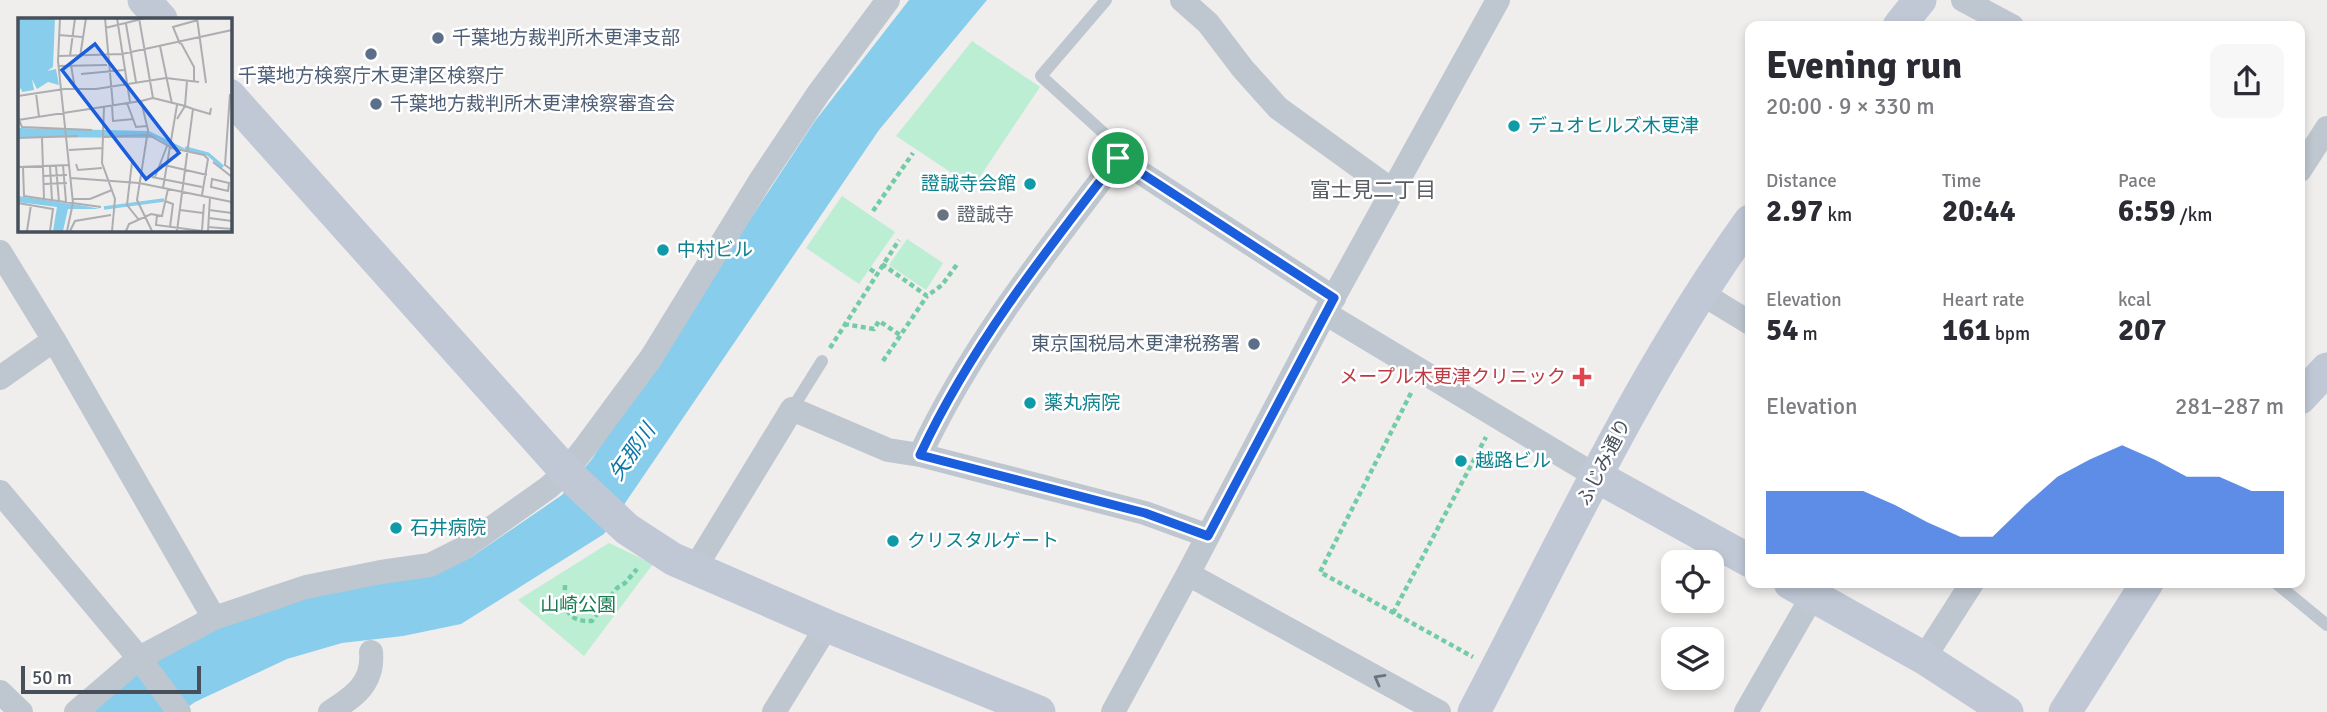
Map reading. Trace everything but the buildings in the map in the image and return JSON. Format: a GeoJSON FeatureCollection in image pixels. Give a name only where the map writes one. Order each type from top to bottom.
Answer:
{"type":"FeatureCollection","features":[{"type":"Feature","properties":{"kind":"street"},"geometry":{"type":"LineString","coordinates":[[144,0],[160,18]]}},
{"type":"Feature","properties":{"kind":"street"},"geometry":{"type":"LineString","coordinates":[[76,712],[139,658],[214,618],[306,587],[430,565],[463,549],[568,474],[651,358],[760,181],[818,94],[888,0]]}},
{"type":"Feature","properties":{"kind":"street"},"geometry":{"type":"LineString","coordinates":[[1182,0],[1208,23],[1243,69],[1278,108],[1393,191]]}},
{"type":"Feature","properties":{"kind":"street"},"geometry":{"type":"LineString","coordinates":[[1113,712],[1329,306],[1498,0]]}},
{"type":"Feature","properties":{"kind":"street"},"geometry":{"type":"LineString","coordinates":[[1903,21],[1920,0]]}},
{"type":"Feature","properties":{"kind":"street"},"geometry":{"type":"LineString","coordinates":[[1963,0],[2003,21]]}},
{"type":"Feature","properties":{"kind":"street"},"geometry":{"type":"LineString","coordinates":[[231,97],[568,474],[627,529],[673,559],[827,626],[1039,712]]}},
{"type":"Feature","properties":{"kind":"street"},"geometry":{"type":"LineString","coordinates":[[2305,162],[2327,128]]}},
{"type":"Feature","properties":{"kind":"street"},"geometry":{"type":"LineString","coordinates":[[920,455],[982,343],[1038,262],[1118,158],[1329,306],[1596,476],[1745,558]]}},
{"type":"Feature","properties":{"kind":"street","name":"ふじみ通り"},"geometry":{"type":"LineString","coordinates":[[1474,712],[1625,419],[1701,293],[1745,228]]}},
{"type":"Feature","properties":{"kind":"street"},"geometry":{"type":"LineString","coordinates":[[0,252],[54,340],[214,618]]}},
{"type":"Feature","properties":{"kind":"street"},"geometry":{"type":"LineString","coordinates":[[1701,293],[1745,320]]}},
{"type":"Feature","properties":{"kind":"street"},"geometry":{"type":"LineString","coordinates":[[0,378],[54,340]]}},
{"type":"Feature","properties":{"kind":"street"},"geometry":{"type":"LineString","coordinates":[[695,568],[792,409],[888,450],[920,455],[1145,513],[1208,536]]}},
{"type":"Feature","properties":{"kind":"street"},"geometry":{"type":"LineString","coordinates":[[5,507],[139,658],[178,712]]}},
{"type":"Feature","properties":{"kind":"street"},"geometry":{"type":"LineString","coordinates":[[1188,574],[1439,712]]}},
{"type":"Feature","properties":{"kind":"street"},"geometry":{"type":"LineString","coordinates":[[1746,712],[1807,588]]}},
{"type":"Feature","properties":{"kind":"street"},"geometry":{"type":"LineString","coordinates":[[1809,588],[2007,712]]}},
{"type":"Feature","properties":{"kind":"street"},"geometry":{"type":"LineString","coordinates":[[1924,658],[1969,588]]}},
{"type":"Feature","properties":{"kind":"street"},"geometry":{"type":"LineString","coordinates":[[2066,712],[2144,588]]}},
{"type":"Feature","properties":{"kind":"street"},"geometry":{"type":"LineString","coordinates":[[774,712],[827,626]]}},
{"type":"Feature","properties":{"kind":"street"},"geometry":{"type":"LineString","coordinates":[[330,712],[350,700],[364,683],[372,668],[371,652]]}},
{"type":"Feature","properties":{"kind":"street"},"geometry":{"type":"LineString","coordinates":[[0,692],[21,712]]}},
{"type":"Feature","properties":{"kind":"lane"},"geometry":{"type":"LineString","coordinates":[[1106,0],[1041,76],[1120,148],[1118,158]]}},
{"type":"Feature","properties":{"kind":"lane"},"geometry":{"type":"LineString","coordinates":[[792,409],[822,361]]}},
{"type":"Feature","properties":{"kind":"lane"},"geometry":{"type":"LineString","coordinates":[[2282,588],[2327,625]]}},
{"type":"Feature","properties":{"kind":"path"},"geometry":{"type":"LineString","coordinates":[[873,211],[913,153]]}},
{"type":"Feature","properties":{"kind":"path"},"geometry":{"type":"LineString","coordinates":[[822,361],[899,240]]}},
{"type":"Feature","properties":{"kind":"path"},"geometry":{"type":"LineString","coordinates":[[883,361],[910,315],[927,296],[942,285],[957,263]]}},
{"type":"Feature","properties":{"kind":"path"},"geometry":{"type":"LineString","coordinates":[[882,264],[927,296]]}},
{"type":"Feature","properties":{"kind":"path"},"geometry":{"type":"LineString","coordinates":[[870,269],[876,273]]}},
{"type":"Feature","properties":{"kind":"path"},"geometry":{"type":"LineString","coordinates":[[844,324],[874,330],[879,321],[900,335]]}},
{"type":"Feature","properties":{"kind":"path"},"geometry":{"type":"LineString","coordinates":[[1413,389],[1320,572],[1474,658]]}},
{"type":"Feature","properties":{"kind":"path"},"geometry":{"type":"LineString","coordinates":[[1393,613],[1486,437]]}},
{"type":"Feature","properties":{"kind":"path"},"geometry":{"type":"LineString","coordinates":[[565,585],[564,601],[570,616],[577,621],[592,621],[617,588],[633,575],[643,559]]}},
{"type":"Feature","properties":{"kind":"green space"},"geometry":{"type":"Polygon","coordinates":[[[972,41],[1040,87],[973,187],[896,136],[972,41]]]}},
{"type":"Feature","properties":{"kind":"green space"},"geometry":{"type":"Polygon","coordinates":[[[842,196],[895,232],[859,284],[806,248],[842,196]]]}},
{"type":"Feature","properties":{"kind":"green space"},"geometry":{"type":"Polygon","coordinates":[[[907,239],[943,263],[926,290],[889,265],[907,239]]]}},
{"type":"Feature","properties":{"kind":"green space","name":"山崎公園"},"geometry":{"type":"Polygon","coordinates":[[[609,543],[653,564],[584,656],[518,600],[609,543]]]}},
{"type":"Feature","properties":{"kind":"water","name":"矢那川"},"geometry":{"type":"Polygon","coordinates":[[[909,0],[987,0],[879,130],[604,534],[461,624],[403,636],[342,643],[287,659],[195,702],[181,712],[89,712],[134,674],[213,630],[311,596],[430,575],[470,558],[562,495],[592,459],[815,121],[909,0]]]}},
{"type":"Feature","properties":{"kind":"place","name":"千葉地方裁判所木更津支部"},"geometry":{"type":"Point","coordinates":[438,38]}},
{"type":"Feature","properties":{"kind":"place","name":"千葉地方検察庁木更津区検察庁"},"geometry":{"type":"Point","coordinates":[371,54]}},
{"type":"Feature","properties":{"kind":"place","name":"千葉地方裁判所木更津検察審査会"},"geometry":{"type":"Point","coordinates":[376,104]}},
{"type":"Feature","properties":{"kind":"place","name":"デュオヒルズ木更津"},"geometry":{"type":"Point","coordinates":[1514,126]}},
{"type":"Feature","properties":{"kind":"place","name":"證誠寺会館"},"geometry":{"type":"Point","coordinates":[1030,184]}},
{"type":"Feature","properties":{"kind":"place","name":"證誠寺"},"geometry":{"type":"Point","coordinates":[943,215]}},
{"type":"Feature","properties":{"kind":"place","name":"中村ビル"},"geometry":{"type":"Point","coordinates":[663,250]}},
{"type":"Feature","properties":{"kind":"place","name":"東京国税局木更津税務署"},"geometry":{"type":"Point","coordinates":[1254,344]}},
{"type":"Feature","properties":{"kind":"place","name":"メープル木更津クリニック"},"geometry":{"type":"Point","coordinates":[1582,377]}},
{"type":"Feature","properties":{"kind":"place","name":"薬丸病院"},"geometry":{"type":"Point","coordinates":[1030,403]}},
{"type":"Feature","properties":{"kind":"place","name":"越路ビル"},"geometry":{"type":"Point","coordinates":[1461,461]}},
{"type":"Feature","properties":{"kind":"place","name":"石井病院"},"geometry":{"type":"Point","coordinates":[396,528]}},
{"type":"Feature","properties":{"kind":"place","name":"クリスタルゲート"},"geometry":{"type":"Point","coordinates":[893,541]}},
{"type":"Feature","properties":{"kind":"district","name":"富士見二丁目"},"geometry":{"type":"Point","coordinates":[1373,190]}},
{"type":"Feature","properties":{"kind":"route"},"geometry":{"type":"LineString","coordinates":[[1118,158],[1334,298],[1208,536],[1145,513],[920,455],[982,343],[1038,262],[1118,158]]}}]}
